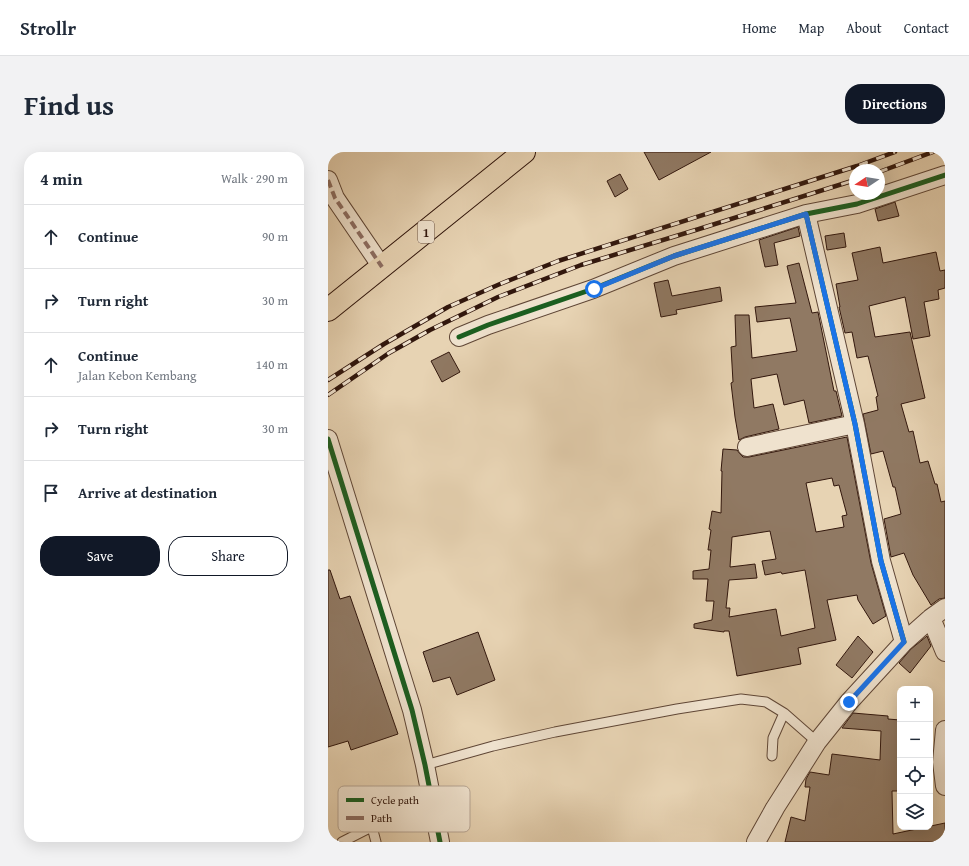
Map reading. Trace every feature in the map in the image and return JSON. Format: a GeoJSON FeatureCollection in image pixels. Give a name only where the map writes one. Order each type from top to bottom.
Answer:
{"type":"FeatureCollection","features":[{"type":"Feature","properties":{"kind":"highway","name":"1"},"geometry":{"type":"LineString","coordinates":[[328,310],[524,152]]}},
{"type":"Feature","properties":{"kind":"street"},"geometry":{"type":"LineString","coordinates":[[459,338],[488,325],[594,289],[674,256],[806,214],[857,204],[945,175]]}},
{"type":"Feature","properties":{"kind":"street"},"geometry":{"type":"LineString","coordinates":[[328,180],[335,198],[382,267]]}},
{"type":"Feature","properties":{"kind":"street"},"geometry":{"type":"LineString","coordinates":[[806,214],[855,424],[881,561],[904,642]]}},
{"type":"Feature","properties":{"kind":"street"},"geometry":{"type":"LineString","coordinates":[[747,447],[855,424]]}},
{"type":"Feature","properties":{"kind":"street"},"geometry":{"type":"LineString","coordinates":[[328,439],[412,710],[430,786]]}},
{"type":"Feature","properties":{"kind":"street"},"geometry":{"type":"LineString","coordinates":[[756,842],[817,742],[849,702],[904,642],[938,613]]}},
{"type":"Feature","properties":{"kind":"street"},"geometry":{"type":"LineString","coordinates":[[938,613],[945,652]]}},
{"type":"Feature","properties":{"kind":"street"},"geometry":{"type":"LineString","coordinates":[[945,730],[942,762],[945,786]]}},
{"type":"Feature","properties":{"kind":"street"},"geometry":{"type":"LineString","coordinates":[[438,832],[440,842]]}},
{"type":"Feature","properties":{"kind":"lane"},"geometry":{"type":"LineString","coordinates":[[425,765],[493,746],[556,732],[677,709],[741,700],[766,702],[784,714],[817,742]]}},
{"type":"Feature","properties":{"kind":"lane"},"geometry":{"type":"LineString","coordinates":[[772,756],[772,738],[784,714]]}},
{"type":"Feature","properties":{"kind":"lane"},"geometry":{"type":"LineString","coordinates":[[342,842],[361,832]]}},
{"type":"Feature","properties":{"kind":"lane"},"geometry":{"type":"LineString","coordinates":[[374,832],[376,842]]}},
{"type":"Feature","properties":{"kind":"building"},"geometry":{"type":"Polygon","coordinates":[[[644,152],[711,152],[659,180],[644,152]]]}},
{"type":"Feature","properties":{"kind":"building"},"geometry":{"type":"Polygon","coordinates":[[[620,174],[628,189],[615,197],[607,181],[620,174]]]}},
{"type":"Feature","properties":{"kind":"building"},"geometry":{"type":"Polygon","coordinates":[[[895,202],[899,216],[878,221],[875,209],[895,202]]]}},
{"type":"Feature","properties":{"kind":"building"},"geometry":{"type":"Polygon","coordinates":[[[798,227],[800,236],[774,243],[778,265],[765,267],[759,240],[798,227]]]}},
{"type":"Feature","properties":{"kind":"building"},"geometry":{"type":"Polygon","coordinates":[[[844,233],[846,247],[827,250],[825,236],[844,233]]]}},
{"type":"Feature","properties":{"kind":"building"},"geometry":{"type":"Polygon","coordinates":[[[880,247],[883,263],[936,252],[940,271],[945,270],[945,288],[938,290],[939,299],[924,302],[930,336],[913,339],[905,297],[869,306],[875,337],[910,332],[925,398],[901,404],[909,432],[913,431],[920,463],[928,461],[935,484],[937,484],[941,502],[945,501],[945,598],[939,599],[931,605],[913,575],[904,553],[891,557],[884,519],[901,514],[895,487],[893,487],[883,451],[871,454],[863,414],[878,410],[876,397],[878,396],[868,356],[857,358],[852,332],[845,333],[839,307],[836,284],[858,280],[852,253],[880,247]]]}},
{"type":"Feature","properties":{"kind":"building"},"geometry":{"type":"Polygon","coordinates":[[[799,263],[812,313],[818,312],[834,391],[836,391],[842,416],[809,423],[804,400],[784,405],[777,374],[751,379],[754,408],[773,404],[779,429],[745,437],[739,440],[731,383],[733,382],[731,347],[736,346],[735,315],[749,315],[752,358],[797,351],[790,318],[757,322],[755,307],[796,303],[787,266],[799,263]]]}},
{"type":"Feature","properties":{"kind":"building"},"geometry":{"type":"Polygon","coordinates":[[[668,280],[672,296],[720,287],[722,301],[676,310],[677,314],[661,317],[654,283],[668,280]]]}},
{"type":"Feature","properties":{"kind":"building"},"geometry":{"type":"Polygon","coordinates":[[[449,352],[460,372],[442,382],[431,361],[449,352]]]}},
{"type":"Feature","properties":{"kind":"building"},"geometry":{"type":"Polygon","coordinates":[[[847,437],[871,563],[886,616],[873,624],[858,600],[857,595],[827,600],[836,640],[798,648],[801,664],[737,676],[729,631],[724,632],[694,628],[694,624],[712,620],[714,601],[706,601],[708,579],[693,579],[693,571],[709,569],[711,550],[708,550],[711,530],[709,529],[712,511],[721,513],[721,471],[723,449],[737,450],[743,457],[847,437]],[[832,478],[806,483],[816,532],[844,527],[842,516],[847,515],[839,485],[834,486],[832,478]],[[770,531],[732,537],[730,567],[755,564],[757,578],[729,580],[726,608],[730,608],[729,617],[776,609],[781,636],[815,628],[805,570],[765,575],[762,561],[776,559],[770,531]]]}},
{"type":"Feature","properties":{"kind":"building"},"geometry":{"type":"Polygon","coordinates":[[[328,570],[330,570],[340,599],[350,596],[398,734],[351,750],[348,741],[328,747],[328,570]]]}},
{"type":"Feature","properties":{"kind":"building"},"geometry":{"type":"Polygon","coordinates":[[[478,632],[495,680],[457,695],[450,677],[433,682],[423,652],[478,632]]]}},
{"type":"Feature","properties":{"kind":"building"},"geometry":{"type":"Polygon","coordinates":[[[858,636],[873,652],[852,678],[836,665],[858,636]]]}},
{"type":"Feature","properties":{"kind":"building"},"geometry":{"type":"Polygon","coordinates":[[[927,636],[931,646],[910,673],[899,663],[911,649],[927,636]]]}},
{"type":"Feature","properties":{"kind":"building"},"geometry":{"type":"Polygon","coordinates":[[[853,713],[888,716],[888,719],[897,720],[897,791],[892,791],[893,834],[912,830],[933,830],[933,826],[945,823],[945,842],[785,842],[791,817],[805,821],[810,787],[805,787],[806,779],[810,772],[829,775],[832,754],[880,760],[881,731],[842,728],[853,713]]]}},
{"type":"Feature","properties":{"kind":"railway"},"geometry":{"type":"LineString","coordinates":[[328,380],[384,344],[448,307],[500,284],[558,261],[857,166],[895,152]]}},
{"type":"Feature","properties":{"kind":"railway"},"geometry":{"type":"LineString","coordinates":[[885,170],[933,152]]}},
{"type":"Feature","properties":{"kind":"railway"},"geometry":{"type":"LineString","coordinates":[[328,395],[389,353],[430,330],[498,297],[581,265],[849,182]]}},
{"type":"Feature","properties":{"kind":"marked path"},"geometry":{"type":"LineString","coordinates":[[328,180],[335,198],[382,267]]}},
{"type":"Feature","properties":{"kind":"cycle path"},"geometry":{"type":"LineString","coordinates":[[459,337],[488,325],[593,289],[674,256],[806,214],[857,204],[945,175]]}},
{"type":"Feature","properties":{"kind":"cycle path"},"geometry":{"type":"LineString","coordinates":[[806,214],[855,424],[881,561],[904,642]]}},
{"type":"Feature","properties":{"kind":"cycle path"},"geometry":{"type":"LineString","coordinates":[[328,439],[412,710],[429,786]]}},
{"type":"Feature","properties":{"kind":"cycle path"},"geometry":{"type":"LineString","coordinates":[[438,832],[440,842]]}},
{"type":"Feature","properties":{"kind":"route"},"geometry":{"type":"LineString","coordinates":[[594,289],[674,256],[806,214],[855,424],[881,561],[904,642],[849,702]]}}]}
